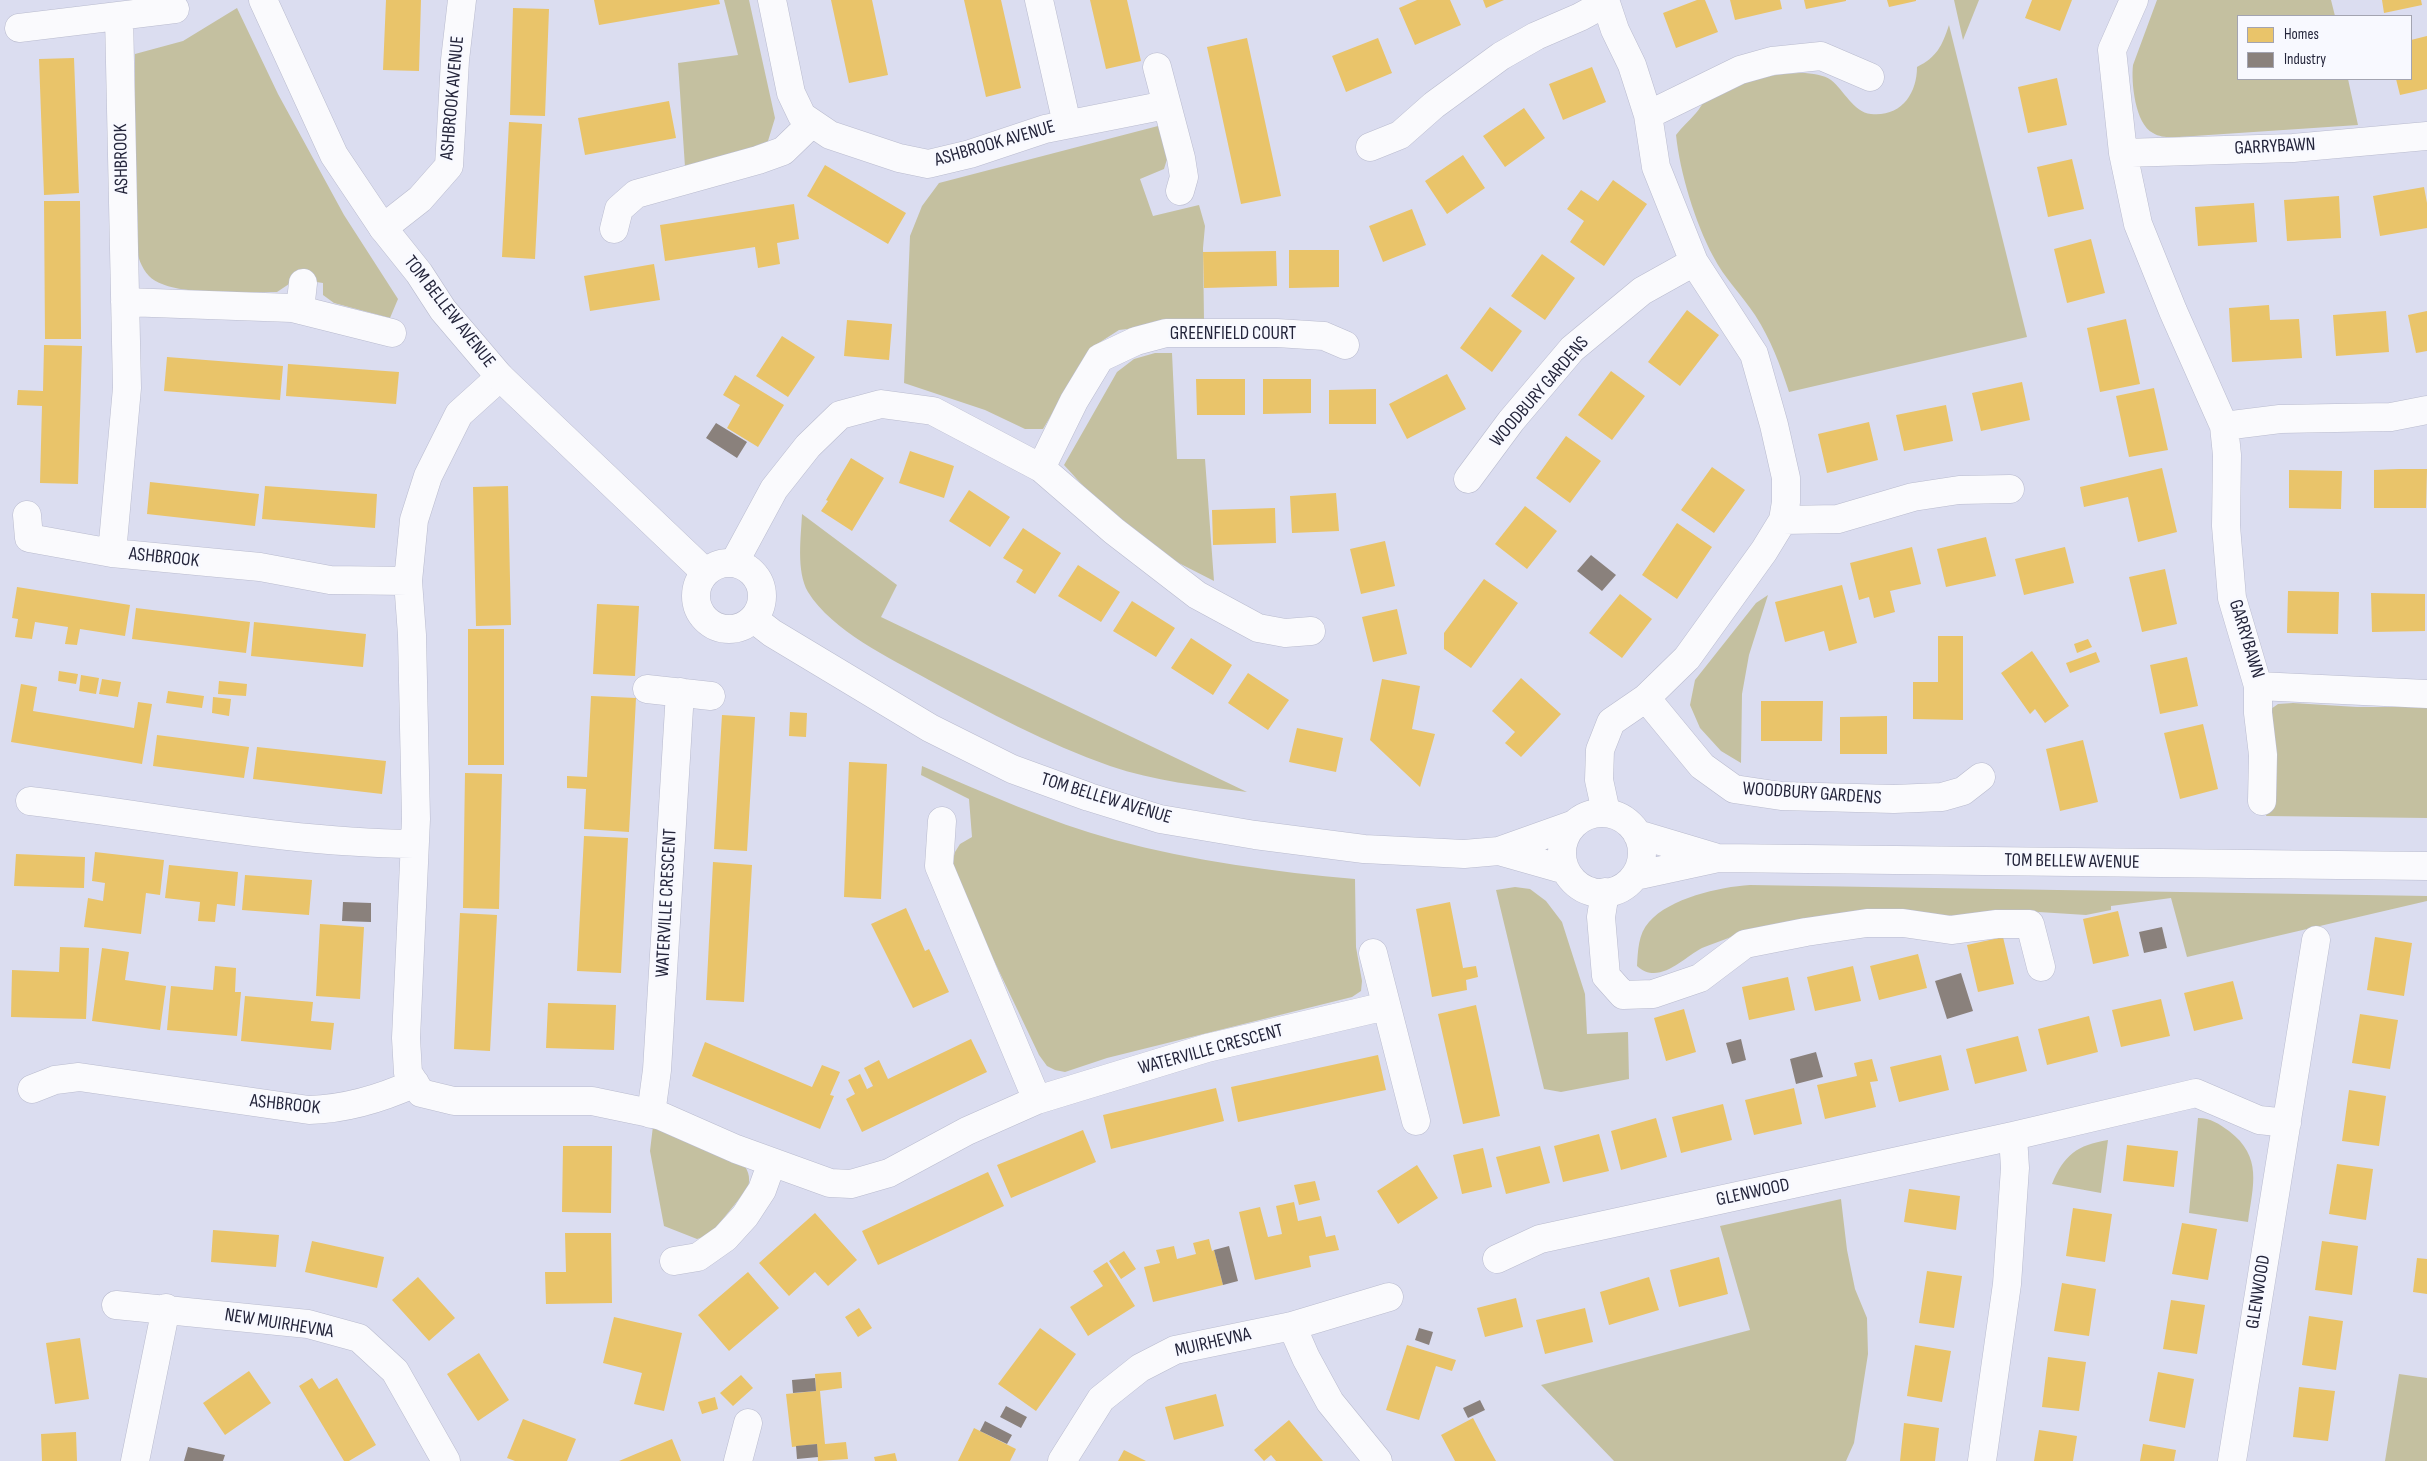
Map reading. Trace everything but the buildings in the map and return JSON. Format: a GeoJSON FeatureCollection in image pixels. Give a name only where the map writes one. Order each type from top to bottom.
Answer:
{"type":"FeatureCollection","features":[{"type":"Feature","properties":{"kind":"street","name":"TOM BELLEW AVENUE"},"geometry":{"type":"LineString","coordinates":[[263,0],[334,155],[382,228],[419,274],[443,310],[500,377],[705,572]]}},
{"type":"Feature","properties":{"kind":"street","name":"ASHBROOK AVENUE"},"geometry":{"type":"LineString","coordinates":[[382,228],[420,199],[449,166],[455,60],[462,0]]}},
{"type":"Feature","properties":{"kind":"street","name":"ASHBROOK AVENUE"},"geometry":{"type":"LineString","coordinates":[[772,0],[791,93],[802,116],[830,135],[899,158],[928,164],[1067,124],[1166,105]]}},
{"type":"Feature","properties":{"kind":"street"},"geometry":{"type":"LineString","coordinates":[[1039,0],[1067,124]]}},
{"type":"Feature","properties":{"kind":"street","name":"GARRYBAWN"},"geometry":{"type":"LineString","coordinates":[[2134,0],[2112,50],[2123,153],[2138,224],[2173,311],[2224,426],[2227,455],[2226,526],[2232,598],[2258,686],[2427,694]]}},
{"type":"Feature","properties":{"kind":"street"},"geometry":{"type":"LineString","coordinates":[[1370,147],[1400,135],[1434,106],[1501,56],[1605,1],[1615,30],[1632,65],[1648,115],[1656,166],[1694,262],[1754,354],[1774,425],[1786,478],[1786,502],[1783,520],[1738,589],[1687,658],[1646,698],[1611,722],[1600,750],[1599,780],[1606,812]]}},
{"type":"Feature","properties":{"kind":"street"},"geometry":{"type":"LineString","coordinates":[[20,28],[175,9]]}},
{"type":"Feature","properties":{"kind":"street","name":"ASHBROOK"},"geometry":{"type":"LineString","coordinates":[[119,16],[128,388],[112,553],[260,566],[330,580],[408,581]]}},
{"type":"Feature","properties":{"kind":"street"},"geometry":{"type":"LineString","coordinates":[[1648,115],[1740,70],[1772,61],[1821,56],[1870,77]]}},
{"type":"Feature","properties":{"kind":"street"},"geometry":{"type":"LineString","coordinates":[[1157,67],[1184,178],[1180,191]]}},
{"type":"Feature","properties":{"kind":"street"},"geometry":{"type":"LineString","coordinates":[[614,229],[619,209],[636,194],[758,160],[783,151],[812,123]]}},
{"type":"Feature","properties":{"kind":"street","name":"GARRYBAWN"},"geometry":{"type":"LineString","coordinates":[[2123,153],[2293,148],[2427,136]]}},
{"type":"Feature","properties":{"kind":"street","name":"WOODBURY GARDENS"},"geometry":{"type":"LineString","coordinates":[[1468,479],[1511,421],[1572,349],[1642,291],[1694,262]]}},
{"type":"Feature","properties":{"kind":"street"},"geometry":{"type":"LineString","coordinates":[[300,310],[303,283]]}},
{"type":"Feature","properties":{"kind":"street"},"geometry":{"type":"LineString","coordinates":[[125,302],[238,304],[300,310],[392,333]]}},
{"type":"Feature","properties":{"kind":"street","name":"GREENFIELD COURT"},"geometry":{"type":"LineString","coordinates":[[1041,468],[1074,401],[1100,358],[1136,341],[1166,333],[1277,333],[1324,336],[1345,345]]}},
{"type":"Feature","properties":{"kind":"street"},"geometry":{"type":"LineString","coordinates":[[415,1083],[408,1073],[406,1038],[416,819],[412,635],[408,581],[414,520],[428,476],[459,414],[500,377]]}},
{"type":"Feature","properties":{"kind":"street"},"geometry":{"type":"LineString","coordinates":[[734,563],[774,490],[808,446],[840,415],[881,404],[933,411],[1041,468],[1114,532],[1197,595],[1258,628],[1285,633],[1311,631]]}},
{"type":"Feature","properties":{"kind":"street"},"geometry":{"type":"LineString","coordinates":[[2224,426],[2280,419],[2391,418],[2427,410]]}},
{"type":"Feature","properties":{"kind":"street"},"geometry":{"type":"LineString","coordinates":[[1783,520],[1838,519],[1913,497],[1959,490],[2010,489]]}},
{"type":"Feature","properties":{"kind":"street"},"geometry":{"type":"LineString","coordinates":[[27,515],[29,538],[112,553]]}},
{"type":"Feature","properties":{"kind":"street"},"geometry":{"type":"LineString","coordinates":[[734,563],[753,572],[762,590],[762,600],[754,619],[746,624],[727,629],[709,622],[702,615],[697,604],[696,593],[698,582],[705,572],[714,566],[734,563]]}},
{"type":"Feature","properties":{"kind":"street","name":"TOM BELLEW AVENUE"},"geometry":{"type":"LineString","coordinates":[[754,619],[772,633],[930,728],[1012,769],[1089,797],[1160,819],[1255,835],[1364,849],[1464,854],[1499,851],[1572,825]]}},
{"type":"Feature","properties":{"kind":"street"},"geometry":{"type":"LineString","coordinates":[[2258,686],[2258,713],[2264,755],[2262,801]]}},
{"type":"Feature","properties":{"kind":"street"},"geometry":{"type":"LineString","coordinates":[[647,689],[711,696]]}},
{"type":"Feature","properties":{"kind":"street","name":"WATERVILLE CRESCENT"},"geometry":{"type":"LineString","coordinates":[[651,1114],[660,1024],[680,692]]}},
{"type":"Feature","properties":{"kind":"street","name":"WOODBURY GARDENS"},"geometry":{"type":"LineString","coordinates":[[1646,698],[1702,766],[1734,789],[1782,796],[1894,799],[1942,797],[1963,791],[1981,777]]}},
{"type":"Feature","properties":{"kind":"street"},"geometry":{"type":"LineString","coordinates":[[30,801],[245,831],[358,842],[414,844]]}},
{"type":"Feature","properties":{"kind":"street"},"geometry":{"type":"LineString","coordinates":[[1606,812],[1628,822],[1637,834],[1642,853],[1640,865],[1635,876],[1627,884],[1605,892],[1593,892],[1572,880],[1562,859],[1565,835],[1572,825],[1594,813],[1606,812]]}},
{"type":"Feature","properties":{"kind":"street"},"geometry":{"type":"LineString","coordinates":[[942,821],[939,866],[1037,1100]]}},
{"type":"Feature","properties":{"kind":"street","name":"TOM BELLEW AVENUE"},"geometry":{"type":"LineString","coordinates":[[1637,834],[1718,858]]}},
{"type":"Feature","properties":{"kind":"street","name":"TOM BELLEW AVENUE"},"geometry":{"type":"LineString","coordinates":[[1499,851],[1566,870]]}},
{"type":"Feature","properties":{"kind":"street","name":"TOM BELLEW AVENUE"},"geometry":{"type":"LineString","coordinates":[[1635,876],[1718,858],[2427,866]]}},
{"type":"Feature","properties":{"kind":"street"},"geometry":{"type":"LineString","coordinates":[[1605,892],[1601,917],[1606,976],[1623,995],[1653,994],[1700,978],[1745,944],[1806,932],[1867,924],[1903,923],[1951,930],[1997,924],[2030,924],[2041,966]]}},
{"type":"Feature","properties":{"kind":"street","name":"GLENWOOD"},"geometry":{"type":"LineString","coordinates":[[2232,1461],[2316,940]]}},
{"type":"Feature","properties":{"kind":"street"},"geometry":{"type":"LineString","coordinates":[[1373,953],[1416,1121]]}},
{"type":"Feature","properties":{"kind":"street","name":"WATERVILLE CRESCENT"},"geometry":{"type":"LineString","coordinates":[[415,1083],[421,1093],[454,1101],[592,1101],[651,1114],[830,1183],[851,1184],[889,1173],[967,1131],[1037,1100],[1207,1048],[1386,1006]]}},
{"type":"Feature","properties":{"kind":"street","name":"ASHBROOK"},"geometry":{"type":"LineString","coordinates":[[32,1089],[55,1080],[79,1077],[309,1110],[339,1109],[374,1100],[415,1083]]}},
{"type":"Feature","properties":{"kind":"street","name":"GLENWOOD"},"geometry":{"type":"LineString","coordinates":[[1497,1259],[1540,1239],[2013,1136],[2196,1093],[2258,1120],[2287,1123]]}},
{"type":"Feature","properties":{"kind":"street"},"geometry":{"type":"LineString","coordinates":[[1982,1461],[2007,1284],[2015,1168],[2013,1136]]}},
{"type":"Feature","properties":{"kind":"street"},"geometry":{"type":"LineString","coordinates":[[674,1261],[698,1257],[725,1238],[746,1216],[762,1190],[772,1162]]}},
{"type":"Feature","properties":{"kind":"street","name":"MUIRHEVNA"},"geometry":{"type":"LineString","coordinates":[[1062,1461],[1101,1399],[1140,1368],[1175,1350],[1292,1326],[1389,1297]]}},
{"type":"Feature","properties":{"kind":"street","name":"NEW MUIRHEVNA"},"geometry":{"type":"LineString","coordinates":[[116,1305],[166,1308],[308,1324],[359,1338],[395,1371],[446,1461]]}},
{"type":"Feature","properties":{"kind":"street"},"geometry":{"type":"LineString","coordinates":[[135,1461],[166,1308]]}},
{"type":"Feature","properties":{"kind":"street"},"geometry":{"type":"LineString","coordinates":[[1292,1326],[1306,1358],[1330,1402],[1378,1461]]}},
{"type":"Feature","properties":{"kind":"street"},"geometry":{"type":"LineString","coordinates":[[738,1461],[748,1423]]}},
{"type":"Feature","properties":{"kind":"shaded area"},"geometry":{"type":"Polygon","coordinates":[[[724,0],[749,0],[775,118],[768,141],[757,150],[685,167],[678,63],[738,55],[724,0]]]}},
{"type":"Feature","properties":{"kind":"shaded area"},"geometry":{"type":"Polygon","coordinates":[[[1954,0],[1979,0],[1963,40],[1954,0]]]}},
{"type":"Feature","properties":{"kind":"shaded area"},"geometry":{"type":"Polygon","coordinates":[[[2157,0],[2331,0],[2335,15],[2237,15],[2237,80],[2348,80],[2358,125],[2179,137],[2156,135],[2147,128],[2138,112],[2134,92],[2133,65],[2157,0]]]}},
{"type":"Feature","properties":{"kind":"shaded area"},"geometry":{"type":"Polygon","coordinates":[[[237,8],[278,94],[344,215],[398,299],[390,318],[334,303],[323,295],[323,283],[290,278],[289,284],[277,292],[209,292],[159,283],[146,273],[142,266],[135,245],[135,54],[183,41],[237,8]]]}},
{"type":"Feature","properties":{"kind":"shaded area"},"geometry":{"type":"Polygon","coordinates":[[[1949,25],[2027,337],[1789,392],[1775,352],[1761,324],[1722,272],[1706,243],[1694,213],[1685,181],[1676,135],[1706,99],[1733,86],[1769,76],[1787,74],[1804,73],[1819,75],[1836,84],[1859,109],[1871,114],[1891,112],[1899,108],[1910,95],[1914,86],[1917,67],[1938,50],[1949,25]]]}},
{"type":"Feature","properties":{"kind":"shaded area"},"geometry":{"type":"Polygon","coordinates":[[[1158,126],[1168,156],[1164,169],[1140,179],[1153,216],[1199,205],[1205,226],[1203,248],[1204,320],[1119,330],[1091,348],[1043,429],[1025,429],[985,410],[904,383],[910,236],[922,206],[939,183],[1158,126]]]}},
{"type":"Feature","properties":{"kind":"shaded area"},"geometry":{"type":"Polygon","coordinates":[[[1155,353],[1172,353],[1177,459],[1205,459],[1214,581],[1169,558],[1097,501],[1064,465],[1117,372],[1134,359],[1155,353]]]}},
{"type":"Feature","properties":{"kind":"shaded area"},"geometry":{"type":"Polygon","coordinates":[[[802,514],[897,585],[881,617],[1247,792],[1195,785],[1127,771],[1063,748],[996,715],[863,642],[818,606],[804,584],[800,543],[802,514]]]}},
{"type":"Feature","properties":{"kind":"shaded area"},"geometry":{"type":"Polygon","coordinates":[[[1768,595],[1749,655],[1742,694],[1741,763],[1721,751],[1700,728],[1690,705],[1695,680],[1756,603],[1768,595]]]}},
{"type":"Feature","properties":{"kind":"shaded area"},"geometry":{"type":"Polygon","coordinates":[[[2293,703],[2357,707],[2427,707],[2427,818],[2266,816],[2269,804],[2271,709],[2278,704],[2293,703]]]}},
{"type":"Feature","properties":{"kind":"shaded area"},"geometry":{"type":"Polygon","coordinates":[[[922,766],[1042,816],[1115,840],[1174,854],[1234,865],[1355,879],[1356,947],[1362,981],[1361,991],[1352,997],[1107,1058],[1065,1072],[1047,1066],[1039,1055],[977,925],[952,863],[955,852],[960,844],[972,837],[969,799],[921,775],[922,766]]]}},
{"type":"Feature","properties":{"kind":"shaded area"},"geometry":{"type":"Polygon","coordinates":[[[1750,885],[2427,896],[2427,901],[2187,957],[2171,898],[2111,906],[2111,910],[2086,915],[2023,911],[1731,937],[1702,948],[1662,972],[1645,971],[1637,966],[1639,943],[1645,927],[1669,906],[1710,891],[1750,885]]]}},
{"type":"Feature","properties":{"kind":"shaded area"},"geometry":{"type":"Polygon","coordinates":[[[1515,887],[1530,889],[1546,901],[1562,922],[1585,994],[1587,1034],[1628,1032],[1629,1079],[1561,1092],[1544,1089],[1496,890],[1515,887]]]}},
{"type":"Feature","properties":{"kind":"shaded area"},"geometry":{"type":"Polygon","coordinates":[[[2198,1118],[2211,1120],[2222,1126],[2240,1141],[2247,1151],[2253,1172],[2248,1222],[2189,1213],[2198,1118]]]}},
{"type":"Feature","properties":{"kind":"shaded area"},"geometry":{"type":"Polygon","coordinates":[[[653,1126],[740,1160],[747,1170],[749,1176],[748,1188],[710,1235],[697,1239],[664,1226],[650,1151],[653,1126]]]}},
{"type":"Feature","properties":{"kind":"shaded area"},"geometry":{"type":"Polygon","coordinates":[[[2108,1140],[2101,1193],[2052,1184],[2061,1166],[2073,1153],[2088,1145],[2108,1140]]]}},
{"type":"Feature","properties":{"kind":"shaded area"},"geometry":{"type":"Polygon","coordinates":[[[1841,1199],[1847,1250],[1855,1289],[1867,1318],[1868,1354],[1854,1443],[1846,1461],[1614,1461],[1541,1385],[1750,1330],[1720,1226],[1841,1199]]]}},
{"type":"Feature","properties":{"kind":"shaded area"},"geometry":{"type":"Polygon","coordinates":[[[2399,1374],[2427,1378],[2427,1461],[2385,1461],[2399,1374]]]}}]}
